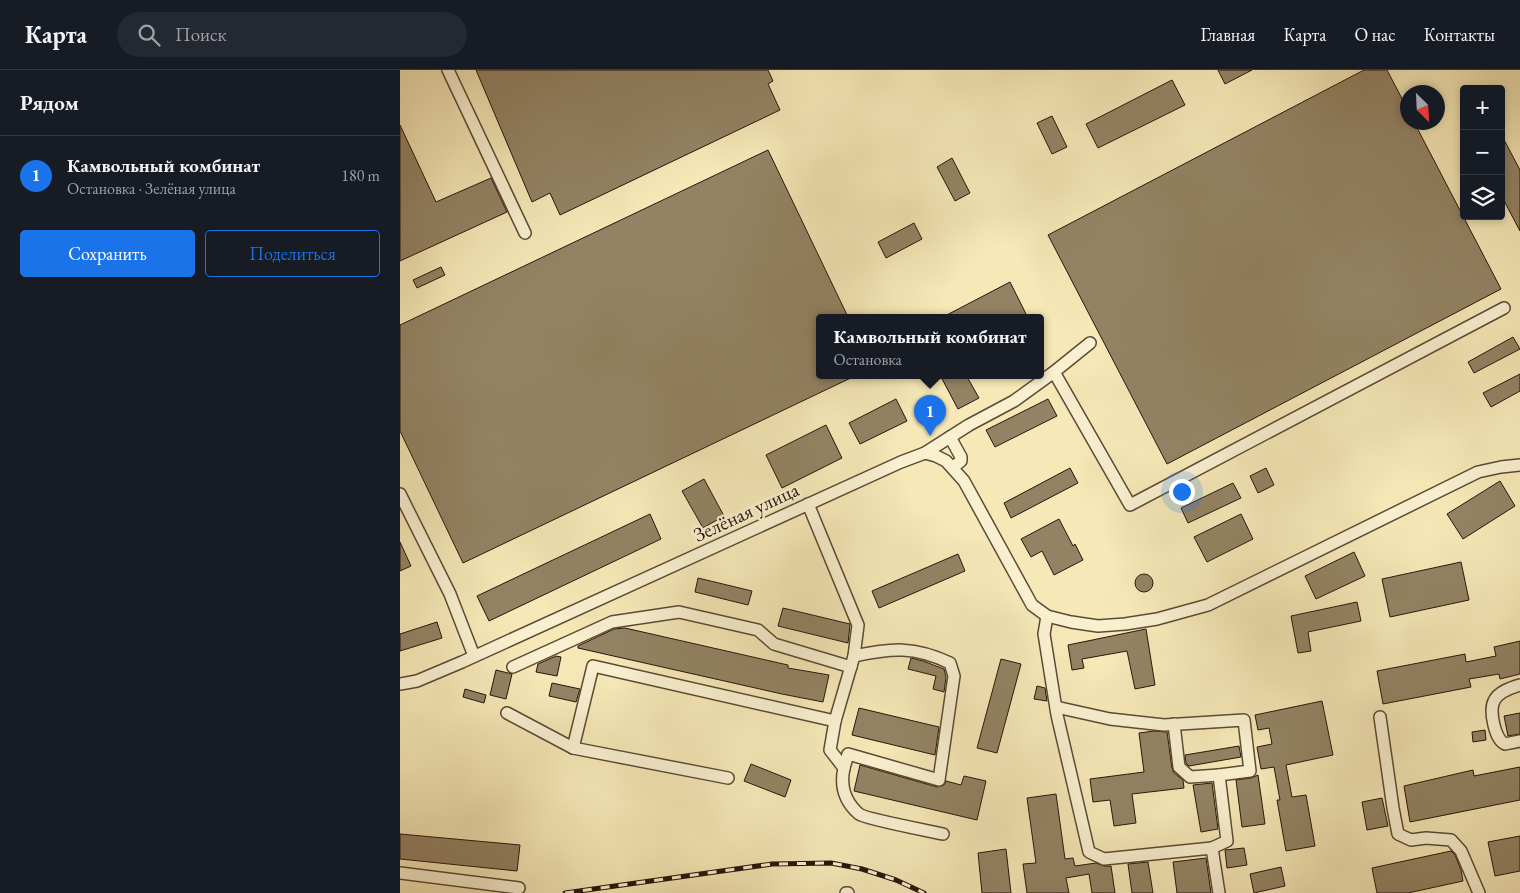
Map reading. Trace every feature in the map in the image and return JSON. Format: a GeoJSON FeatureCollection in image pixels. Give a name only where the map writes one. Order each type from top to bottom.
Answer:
{"type":"FeatureCollection","features":[{"type":"Feature","properties":{"kind":"street"},"geometry":{"type":"LineString","coordinates":[[448,70],[525,233]]}},
{"type":"Feature","properties":{"kind":"street"},"geometry":{"type":"LineString","coordinates":[[1054,372],[1130,505],[1504,308]]}},
{"type":"Feature","properties":{"kind":"street","name":"Зелёная улица"},"geometry":{"type":"LineString","coordinates":[[400,684],[417,681],[474,656],[901,462],[925,453],[969,425],[1014,401],[1090,343]]}},
{"type":"Feature","properties":{"kind":"street"},"geometry":{"type":"LineString","coordinates":[[950,437],[961,457],[961,461],[953,467]]}},
{"type":"Feature","properties":{"kind":"street"},"geometry":{"type":"LineString","coordinates":[[925,453],[936,456],[953,467],[964,481],[1032,605],[1047,616],[1098,626],[1157,619],[1208,605],[1478,472],[1501,466],[1520,465]]}},
{"type":"Feature","properties":{"kind":"street"},"geometry":{"type":"LineString","coordinates":[[400,494],[450,594],[474,656]]}},
{"type":"Feature","properties":{"kind":"street"},"geometry":{"type":"LineString","coordinates":[[808,504],[858,624],[853,662],[835,721],[830,750],[844,768]]}},
{"type":"Feature","properties":{"kind":"street"},"geometry":{"type":"LineString","coordinates":[[513,667],[612,622],[679,612],[758,630],[774,644],[853,662],[883,650],[908,650],[931,654],[950,663],[954,676],[939,780],[848,754],[842,780],[844,796],[860,815],[943,834]]}},
{"type":"Feature","properties":{"kind":"street"},"geometry":{"type":"LineString","coordinates":[[1047,616],[1044,634],[1056,707],[1089,852],[1104,859],[1212,848],[1226,841],[1219,775]]}},
{"type":"Feature","properties":{"kind":"street"},"geometry":{"type":"LineString","coordinates":[[573,748],[593,666],[835,721]]}},
{"type":"Feature","properties":{"kind":"street"},"geometry":{"type":"LineString","coordinates":[[1520,685],[1506,690],[1499,695],[1494,700],[1492,707],[1498,739],[1505,744],[1520,742]]}},
{"type":"Feature","properties":{"kind":"street"},"geometry":{"type":"LineString","coordinates":[[1056,707],[1110,719],[1164,725],[1174,724],[1244,720],[1250,771],[1190,777],[1179,767],[1174,724]]}},
{"type":"Feature","properties":{"kind":"street"},"geometry":{"type":"LineString","coordinates":[[507,713],[573,748],[728,778]]}},
{"type":"Feature","properties":{"kind":"street"},"geometry":{"type":"LineString","coordinates":[[1380,716],[1398,834],[1410,840],[1426,838],[1451,840],[1461,851],[1479,893]]}},
{"type":"Feature","properties":{"kind":"street"},"geometry":{"type":"LineString","coordinates":[[1212,848],[1219,893]]}},
{"type":"Feature","properties":{"kind":"street"},"geometry":{"type":"LineString","coordinates":[[400,873],[519,888]]}},
{"type":"Feature","properties":{"kind":"building"},"geometry":{"type":"Polygon","coordinates":[[[476,70],[768,70],[773,81],[768,84],[780,110],[560,215],[550,193],[532,202],[476,70]]]}},
{"type":"Feature","properties":{"kind":"building"},"geometry":{"type":"Polygon","coordinates":[[[1218,70],[1252,70],[1225,84],[1218,70]]]}},
{"type":"Feature","properties":{"kind":"building"},"geometry":{"type":"Polygon","coordinates":[[[1364,70],[1387,70],[1400,95],[1400,130],[1418,130],[1460,210],[1460,220],[1465,220],[1501,289],[1167,464],[1048,235],[1364,70]]]}},
{"type":"Feature","properties":{"kind":"building"},"geometry":{"type":"Polygon","coordinates":[[[1172,80],[1185,105],[1098,148],[1086,124],[1172,80]]]}},
{"type":"Feature","properties":{"kind":"building"},"geometry":{"type":"Polygon","coordinates":[[[1052,116],[1067,147],[1052,154],[1037,123],[1052,116]]]}},
{"type":"Feature","properties":{"kind":"building"},"geometry":{"type":"Polygon","coordinates":[[[400,125],[436,202],[491,178],[507,212],[400,261],[400,125]]]}},
{"type":"Feature","properties":{"kind":"building"},"geometry":{"type":"Polygon","coordinates":[[[1505,142],[1520,170],[1520,231],[1505,203],[1505,142]]]}},
{"type":"Feature","properties":{"kind":"building"},"geometry":{"type":"Polygon","coordinates":[[[768,150],[847,314],[816,314],[816,379],[849,379],[463,563],[400,431],[400,325],[768,150]]]}},
{"type":"Feature","properties":{"kind":"building"},"geometry":{"type":"Polygon","coordinates":[[[952,158],[970,193],[955,201],[937,167],[952,158]]]}},
{"type":"Feature","properties":{"kind":"building"},"geometry":{"type":"Polygon","coordinates":[[[914,223],[922,239],[886,258],[878,242],[914,223]]]}},
{"type":"Feature","properties":{"kind":"building"},"geometry":{"type":"Polygon","coordinates":[[[441,267],[445,275],[417,288],[413,280],[441,267]]]}},
{"type":"Feature","properties":{"kind":"building"},"geometry":{"type":"Polygon","coordinates":[[[1010,282],[1026,314],[949,314],[1010,282]]]}},
{"type":"Feature","properties":{"kind":"building"},"geometry":{"type":"Polygon","coordinates":[[[1513,337],[1520,349],[1474,373],[1468,362],[1513,337]]]}},
{"type":"Feature","properties":{"kind":"building"},"geometry":{"type":"Polygon","coordinates":[[[1520,374],[1520,391],[1491,407],[1483,393],[1520,374]]]}},
{"type":"Feature","properties":{"kind":"building"},"geometry":{"type":"Polygon","coordinates":[[[942,379],[968,379],[979,398],[958,409],[942,379]]]}},
{"type":"Feature","properties":{"kind":"building"},"geometry":{"type":"Polygon","coordinates":[[[896,399],[907,421],[860,444],[849,423],[896,399]]]}},
{"type":"Feature","properties":{"kind":"building"},"geometry":{"type":"Polygon","coordinates":[[[1048,399],[1057,416],[995,447],[986,430],[1048,399]]]}},
{"type":"Feature","properties":{"kind":"building"},"geometry":{"type":"Polygon","coordinates":[[[826,425],[842,458],[782,488],[766,455],[826,425]]]}},
{"type":"Feature","properties":{"kind":"building"},"geometry":{"type":"Polygon","coordinates":[[[1070,468],[1078,483],[1011,518],[1004,503],[1070,468]]]}},
{"type":"Feature","properties":{"kind":"building"},"geometry":{"type":"Polygon","coordinates":[[[1266,468],[1274,485],[1258,493],[1250,476],[1266,468]]]}},
{"type":"Feature","properties":{"kind":"building"},"geometry":{"type":"Polygon","coordinates":[[[704,479],[724,516],[703,528],[682,491],[704,479]]]}},
{"type":"Feature","properties":{"kind":"building"},"geometry":{"type":"Polygon","coordinates":[[[1500,481],[1515,506],[1463,539],[1447,514],[1500,481]]]}},
{"type":"Feature","properties":{"kind":"building"},"geometry":{"type":"Polygon","coordinates":[[[1233,483],[1241,498],[1188,523],[1181,508],[1233,483]]]}},
{"type":"Feature","properties":{"kind":"building"},"geometry":{"type":"Polygon","coordinates":[[[650,514],[661,539],[489,621],[477,596],[650,514]]]}},
{"type":"Feature","properties":{"kind":"building"},"geometry":{"type":"Polygon","coordinates":[[[1241,514],[1253,539],[1207,562],[1194,537],[1241,514]]]}},
{"type":"Feature","properties":{"kind":"building"},"geometry":{"type":"Polygon","coordinates":[[[1059,519],[1073,546],[1075,544],[1083,560],[1054,575],[1042,551],[1031,557],[1021,539],[1059,519]]]}},
{"type":"Feature","properties":{"kind":"building"},"geometry":{"type":"Polygon","coordinates":[[[400,542],[411,566],[400,571],[400,542]]]}},
{"type":"Feature","properties":{"kind":"building"},"geometry":{"type":"Polygon","coordinates":[[[1354,552],[1365,576],[1316,599],[1305,576],[1354,552]]]}},
{"type":"Feature","properties":{"kind":"building"},"geometry":{"type":"Polygon","coordinates":[[[958,554],[965,571],[879,608],[872,591],[958,554]]]}},
{"type":"Feature","properties":{"kind":"building"},"geometry":{"type":"Polygon","coordinates":[[[1461,562],[1469,600],[1390,617],[1382,579],[1461,562]]]}},
{"type":"Feature","properties":{"kind":"building"},"geometry":{"type":"Polygon","coordinates":[[[1144,574],[1150,577],[1153,583],[1150,589],[1144,592],[1138,589],[1135,583],[1138,577],[1144,574]]]}},
{"type":"Feature","properties":{"kind":"building"},"geometry":{"type":"Polygon","coordinates":[[[698,578],[752,591],[748,605],[695,592],[698,578]]]}},
{"type":"Feature","properties":{"kind":"building"},"geometry":{"type":"Polygon","coordinates":[[[1357,602],[1361,621],[1308,632],[1311,651],[1298,653],[1291,616],[1357,602]]]}},
{"type":"Feature","properties":{"kind":"building"},"geometry":{"type":"Polygon","coordinates":[[[783,608],[850,624],[848,643],[778,626],[783,608]]]}},
{"type":"Feature","properties":{"kind":"building"},"geometry":{"type":"Polygon","coordinates":[[[437,622],[442,638],[400,651],[400,634],[437,622]]]}},
{"type":"Feature","properties":{"kind":"building"},"geometry":{"type":"Polygon","coordinates":[[[625,628],[788,665],[788,668],[829,675],[823,702],[578,648],[578,646],[614,629],[625,628]]]}},
{"type":"Feature","properties":{"kind":"building"},"geometry":{"type":"Polygon","coordinates":[[[1146,629],[1155,685],[1135,689],[1127,651],[1082,659],[1084,668],[1072,670],[1068,645],[1146,629]]]}},
{"type":"Feature","properties":{"kind":"building"},"geometry":{"type":"Polygon","coordinates":[[[1520,641],[1520,674],[1500,679],[1499,674],[1469,679],[1471,687],[1383,704],[1377,671],[1465,654],[1466,662],[1496,656],[1494,647],[1520,641]]]}},
{"type":"Feature","properties":{"kind":"building"},"geometry":{"type":"Polygon","coordinates":[[[556,656],[561,657],[557,676],[536,672],[538,664],[556,656]]]}},
{"type":"Feature","properties":{"kind":"building"},"geometry":{"type":"Polygon","coordinates":[[[911,658],[944,669],[946,677],[944,692],[933,689],[936,676],[908,669],[911,658]]]}},
{"type":"Feature","properties":{"kind":"building"},"geometry":{"type":"Polygon","coordinates":[[[1001,659],[1021,664],[997,753],[977,748],[1001,659]]]}},
{"type":"Feature","properties":{"kind":"building"},"geometry":{"type":"Polygon","coordinates":[[[496,670],[512,674],[506,699],[490,695],[496,670]]]}},
{"type":"Feature","properties":{"kind":"building"},"geometry":{"type":"Polygon","coordinates":[[[552,683],[580,689],[576,702],[549,696],[552,683]]]}},
{"type":"Feature","properties":{"kind":"building"},"geometry":{"type":"Polygon","coordinates":[[[1037,686],[1045,688],[1047,701],[1034,699],[1037,686]]]}},
{"type":"Feature","properties":{"kind":"building"},"geometry":{"type":"Polygon","coordinates":[[[465,689],[486,695],[484,703],[463,697],[465,689]]]}},
{"type":"Feature","properties":{"kind":"building"},"geometry":{"type":"Polygon","coordinates":[[[1322,701],[1333,755],[1286,765],[1292,797],[1306,795],[1315,846],[1286,851],[1277,800],[1280,800],[1274,767],[1261,769],[1257,747],[1272,744],[1269,728],[1258,730],[1255,715],[1322,701]]]}},
{"type":"Feature","properties":{"kind":"building"},"geometry":{"type":"Polygon","coordinates":[[[859,708],[939,727],[935,755],[852,735],[859,708]]]}},
{"type":"Feature","properties":{"kind":"building"},"geometry":{"type":"Polygon","coordinates":[[[1520,713],[1520,734],[1508,736],[1504,716],[1520,713]]]}},
{"type":"Feature","properties":{"kind":"building"},"geometry":{"type":"Polygon","coordinates":[[[1485,730],[1486,740],[1473,742],[1472,732],[1485,730]]]}},
{"type":"Feature","properties":{"kind":"building"},"geometry":{"type":"Polygon","coordinates":[[[1167,732],[1172,768],[1174,773],[1183,780],[1184,788],[1132,794],[1136,823],[1114,826],[1110,800],[1093,802],[1090,779],[1144,772],[1139,733],[1167,732]]]}},
{"type":"Feature","properties":{"kind":"building"},"geometry":{"type":"Polygon","coordinates":[[[1239,746],[1241,757],[1189,766],[1186,763],[1185,755],[1239,746]]]}},
{"type":"Feature","properties":{"kind":"building"},"geometry":{"type":"Polygon","coordinates":[[[751,764],[791,780],[785,797],[744,781],[751,764]]]}},
{"type":"Feature","properties":{"kind":"building"},"geometry":{"type":"Polygon","coordinates":[[[860,765],[937,787],[944,785],[946,781],[961,785],[964,776],[986,781],[977,820],[854,791],[860,765]]]}},
{"type":"Feature","properties":{"kind":"building"},"geometry":{"type":"Polygon","coordinates":[[[1520,767],[1520,800],[1410,822],[1404,786],[1473,770],[1474,776],[1520,767]]]}},
{"type":"Feature","properties":{"kind":"building"},"geometry":{"type":"Polygon","coordinates":[[[1258,775],[1265,824],[1242,827],[1236,780],[1258,775]]]}},
{"type":"Feature","properties":{"kind":"building"},"geometry":{"type":"Polygon","coordinates":[[[1212,783],[1218,829],[1201,832],[1193,785],[1212,783]]]}},
{"type":"Feature","properties":{"kind":"building"},"geometry":{"type":"Polygon","coordinates":[[[1056,794],[1065,859],[1073,858],[1075,866],[1096,863],[1111,866],[1115,893],[1092,893],[1089,874],[1066,878],[1069,893],[1027,893],[1023,864],[1036,863],[1027,798],[1056,794]]]}},
{"type":"Feature","properties":{"kind":"building"},"geometry":{"type":"Polygon","coordinates":[[[1382,798],[1388,826],[1367,830],[1362,802],[1382,798]]]}},
{"type":"Feature","properties":{"kind":"building"},"geometry":{"type":"Polygon","coordinates":[[[400,834],[520,845],[517,871],[400,859],[400,834]]]}},
{"type":"Feature","properties":{"kind":"building"},"geometry":{"type":"Polygon","coordinates":[[[1520,836],[1520,871],[1495,876],[1488,842],[1520,836]]]}},
{"type":"Feature","properties":{"kind":"building"},"geometry":{"type":"Polygon","coordinates":[[[1244,848],[1247,865],[1227,868],[1225,850],[1244,848]]]}},
{"type":"Feature","properties":{"kind":"building"},"geometry":{"type":"Polygon","coordinates":[[[1006,849],[1011,893],[982,893],[978,853],[1006,849]]]}},
{"type":"Feature","properties":{"kind":"building"},"geometry":{"type":"Polygon","coordinates":[[[1451,851],[1455,855],[1461,870],[1463,881],[1408,893],[1377,893],[1372,868],[1451,851]]]}},
{"type":"Feature","properties":{"kind":"building"},"geometry":{"type":"Polygon","coordinates":[[[1206,858],[1211,893],[1177,893],[1173,862],[1206,858]]]}},
{"type":"Feature","properties":{"kind":"building"},"geometry":{"type":"Polygon","coordinates":[[[1148,862],[1153,893],[1132,893],[1128,864],[1148,862]]]}},
{"type":"Feature","properties":{"kind":"building"},"geometry":{"type":"Polygon","coordinates":[[[1281,867],[1285,886],[1254,893],[1250,874],[1281,867]]]}},
{"type":"Feature","properties":{"kind":"railway"},"geometry":{"type":"LineString","coordinates":[[565,893],[772,864],[831,863],[862,869],[896,880],[924,893]]}},
{"type":"Feature","properties":{"kind":"place","name":"Камвольный комбинат"},"geometry":{"type":"Point","coordinates":[930,436]}}]}
